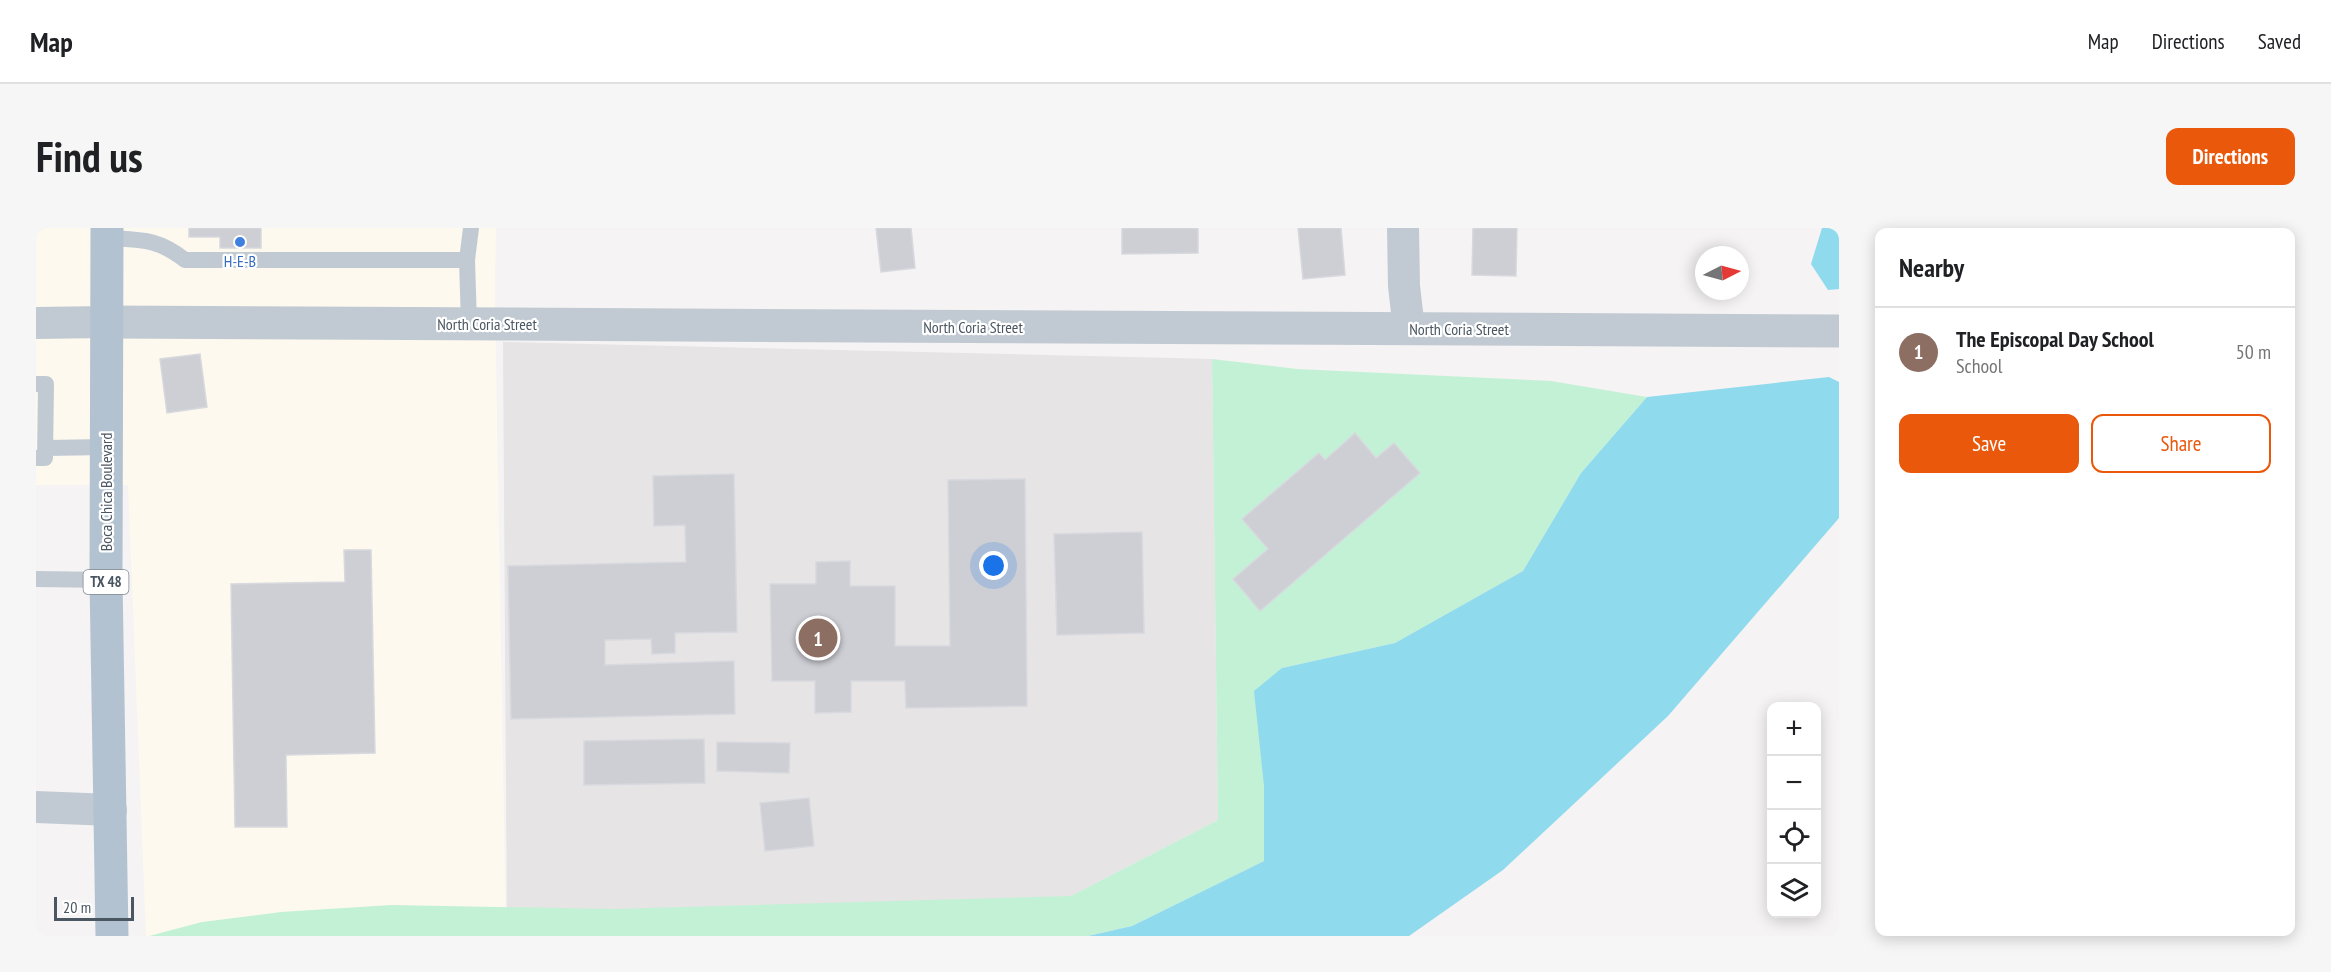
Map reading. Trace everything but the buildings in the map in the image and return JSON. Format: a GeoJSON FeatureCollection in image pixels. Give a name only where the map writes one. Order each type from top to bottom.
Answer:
{"type":"FeatureCollection","features":[{"type":"Feature","properties":{"kind":"main road","name":"Boca Chica Boulevard"},"geometry":{"type":"LineString","coordinates":[[107,233],[106,580],[112,936]]}},
{"type":"Feature","properties":{"kind":"street"},"geometry":{"type":"LineString","coordinates":[[1403,228],[1404,286],[1409,329]]}},
{"type":"Feature","properties":{"kind":"street"},"geometry":{"type":"LineString","coordinates":[[36,323],[107,322]]}},
{"type":"Feature","properties":{"kind":"street","name":"North Coria Street"},"geometry":{"type":"LineString","coordinates":[[107,322],[1839,331]]}},
{"type":"Feature","properties":{"kind":"street"},"geometry":{"type":"LineString","coordinates":[[36,807],[111,810]]}},
{"type":"Feature","properties":{"kind":"lane"},"geometry":{"type":"LineString","coordinates":[[469,324],[467,260],[471,228]]}},
{"type":"Feature","properties":{"kind":"lane"},"geometry":{"type":"LineString","coordinates":[[107,233],[148,240],[168,247],[185,260],[467,260]]}},
{"type":"Feature","properties":{"kind":"lane"},"geometry":{"type":"LineString","coordinates":[[36,384],[46,384],[42,455],[106,447]]}},
{"type":"Feature","properties":{"kind":"lane"},"geometry":{"type":"LineString","coordinates":[[36,579],[106,580]]}},
{"type":"Feature","properties":{"kind":"shaded area"},"geometry":{"type":"Polygon","coordinates":[[[36,228],[496,228],[495,296],[506,936],[146,936],[128,485],[36,485],[36,228]]]}},
{"type":"Feature","properties":{"kind":"shaded area"},"geometry":{"type":"Polygon","coordinates":[[[503,342],[1212,359],[1218,820],[1071,896],[507,936],[503,342]]]}},
{"type":"Feature","properties":{"kind":"green space"},"geometry":{"type":"Polygon","coordinates":[[[1212,359],[1297,369],[1551,381],[1647,397],[1581,473],[1523,571],[1395,643],[1282,668],[1264,786],[1264,861],[1132,926],[1088,936],[149,936],[202,922],[281,912],[391,905],[612,909],[1071,896],[1218,820],[1212,359]]]}},
{"type":"Feature","properties":{"kind":"water"},"geometry":{"type":"Polygon","coordinates":[[[1822,228],[1839,228],[1839,289],[1828,290],[1811,264],[1822,228]]]}},
{"type":"Feature","properties":{"kind":"water"},"geometry":{"type":"Polygon","coordinates":[[[1829,377],[1839,382],[1839,518],[1668,716],[1503,870],[1409,936],[1088,936],[1132,926],[1264,861],[1264,786],[1254,691],[1282,668],[1395,643],[1523,571],[1581,473],[1647,397],[1829,377]]]}},
{"type":"Feature","properties":{"kind":"place","name":"H-E-B"},"geometry":{"type":"Point","coordinates":[240,242]}},
{"type":"Feature","properties":{"kind":"place","name":"The Episcopal Day School"},"geometry":{"type":"Point","coordinates":[818,638]}}]}
